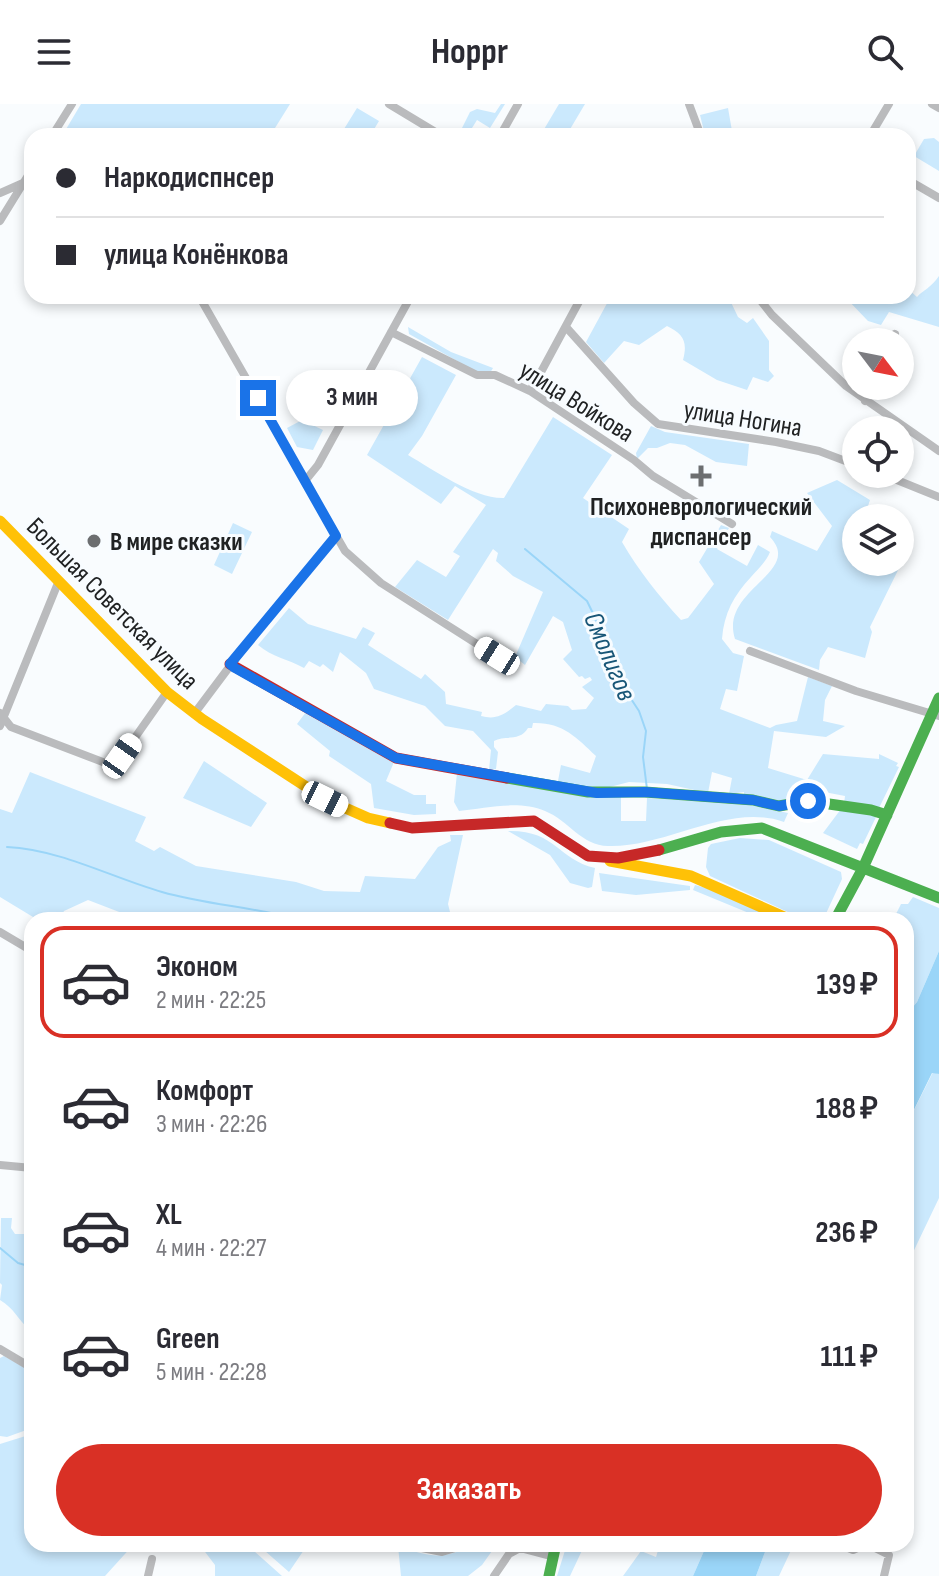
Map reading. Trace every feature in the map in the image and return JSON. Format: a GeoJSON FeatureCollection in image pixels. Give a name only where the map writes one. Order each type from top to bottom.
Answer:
{"type":"FeatureCollection","features":[{"type":"Feature","properties":{"kind":"main road","name":"Большая Советская улица"},"geometry":{"type":"LineString","coordinates":[[0,521],[167,692],[194,714],[294,780],[368,818],[427,829],[534,821],[543,824],[582,853],[598,859],[691,876],[773,912]]}},
{"type":"Feature","properties":{"kind":"main road"},"geometry":{"type":"LineString","coordinates":[[230,664],[396,758],[588,792],[645,792],[753,800],[779,806],[808,801],[887,815]]}},
{"type":"Feature","properties":{"kind":"main road"},"geometry":{"type":"LineString","coordinates":[[839,912],[936,715],[939,698]]}},
{"type":"Feature","properties":{"kind":"main road"},"geometry":{"type":"LineString","coordinates":[[598,859],[634,854],[733,830],[756,828],[775,831],[939,898]]}},
{"type":"Feature","properties":{"kind":"main road"},"geometry":{"type":"LineString","coordinates":[[549,1576],[555,1552]]}},
{"type":"Feature","properties":{"kind":"street"},"geometry":{"type":"LineString","coordinates":[[57,128],[72,104]]}},
{"type":"Feature","properties":{"kind":"street"},"geometry":{"type":"LineString","coordinates":[[389,104],[429,128]]}},
{"type":"Feature","properties":{"kind":"street"},"geometry":{"type":"LineString","coordinates":[[504,128],[518,104]]}},
{"type":"Feature","properties":{"kind":"street"},"geometry":{"type":"LineString","coordinates":[[689,104],[698,128]]}},
{"type":"Feature","properties":{"kind":"street"},"geometry":{"type":"LineString","coordinates":[[875,128],[889,104]]}},
{"type":"Feature","properties":{"kind":"street"},"geometry":{"type":"LineString","coordinates":[[932,104],[939,108]]}},
{"type":"Feature","properties":{"kind":"street"},"geometry":{"type":"LineString","coordinates":[[916,185],[939,198]]}},
{"type":"Feature","properties":{"kind":"street"},"geometry":{"type":"LineString","coordinates":[[1,193],[24,186]]}},
{"type":"Feature","properties":{"kind":"street"},"geometry":{"type":"LineString","coordinates":[[3,213],[24,189]]}},
{"type":"Feature","properties":{"kind":"street"},"geometry":{"type":"LineString","coordinates":[[1,193],[9,196],[3,213]]}},
{"type":"Feature","properties":{"kind":"street"},"geometry":{"type":"LineString","coordinates":[[204,304],[345,551],[381,583],[513,667]]}},
{"type":"Feature","properties":{"kind":"street"},"geometry":{"type":"LineString","coordinates":[[305,481],[318,465],[407,304]]}},
{"type":"Feature","properties":{"kind":"street"},"geometry":{"type":"LineString","coordinates":[[530,391],[578,304]]}},
{"type":"Feature","properties":{"kind":"street"},"geometry":{"type":"LineString","coordinates":[[763,304],[846,386],[939,451]]}},
{"type":"Feature","properties":{"kind":"street","name":"улица Ногина"},"geometry":{"type":"LineString","coordinates":[[566,327],[634,403],[658,424],[776,442],[819,451],[842,460]]}},
{"type":"Feature","properties":{"kind":"street","name":"улица Войкова"},"geometry":{"type":"LineString","coordinates":[[391,332],[477,375],[495,375],[530,391],[653,476],[732,524]]}},
{"type":"Feature","properties":{"kind":"street"},"geometry":{"type":"LineString","coordinates":[[914,487],[939,497]]}},
{"type":"Feature","properties":{"kind":"street"},"geometry":{"type":"LineString","coordinates":[[194,714],[230,664],[336,536]]}},
{"type":"Feature","properties":{"kind":"street"},"geometry":{"type":"LineString","coordinates":[[58,583],[1,719],[11,727],[103,763],[113,763],[122,756],[167,692]]}},
{"type":"Feature","properties":{"kind":"street"},"geometry":{"type":"LineString","coordinates":[[750,651],[856,691],[936,715]]}},
{"type":"Feature","properties":{"kind":"street"},"geometry":{"type":"LineString","coordinates":[[0,932],[24,946]]}},
{"type":"Feature","properties":{"kind":"street"},"geometry":{"type":"LineString","coordinates":[[0,1165],[24,1167]]}},
{"type":"Feature","properties":{"kind":"street"},"geometry":{"type":"LineString","coordinates":[[0,1349],[24,1363]]}},
{"type":"Feature","properties":{"kind":"street"},"geometry":{"type":"LineString","coordinates":[[494,1576],[513,1552]]}},
{"type":"Feature","properties":{"kind":"street"},"geometry":{"type":"LineString","coordinates":[[535,1552],[554,1557]]}},
{"type":"Feature","properties":{"kind":"street"},"geometry":{"type":"LineString","coordinates":[[883,1552],[889,1555],[884,1576]]}},
{"type":"Feature","properties":{"kind":"street"},"geometry":{"type":"LineString","coordinates":[[148,1576],[152,1559]]}},
{"type":"Feature","properties":{"kind":"shaded area"},"geometry":{"type":"Polygon","coordinates":[[[81,104],[290,104],[275,128],[67,128],[81,104]]]}},
{"type":"Feature","properties":{"kind":"shaded area"},"geometry":{"type":"Polygon","coordinates":[[[501,104],[505,104],[490,128],[477,120],[472,128],[462,128],[470,112],[477,109],[495,113],[501,104]]]}},
{"type":"Feature","properties":{"kind":"shaded area"},"geometry":{"type":"Polygon","coordinates":[[[559,104],[585,104],[571,128],[545,128],[559,104]]]}},
{"type":"Feature","properties":{"kind":"shaded area"},"geometry":{"type":"Polygon","coordinates":[[[357,108],[379,121],[375,128],[345,128],[357,108]]]}},
{"type":"Feature","properties":{"kind":"shaded area"},"geometry":{"type":"Polygon","coordinates":[[[728,108],[731,128],[703,128],[700,115],[728,108]]]}},
{"type":"Feature","properties":{"kind":"shaded area"},"geometry":{"type":"Polygon","coordinates":[[[934,138],[939,142],[939,171],[916,157],[924,139],[934,138]]]}},
{"type":"Feature","properties":{"kind":"shaded area"},"geometry":{"type":"Polygon","coordinates":[[[939,276],[939,327],[889,312],[881,325],[868,321],[852,304],[916,304],[916,296],[939,276]]]}},
{"type":"Feature","properties":{"kind":"shaded area"},"geometry":{"type":"Polygon","coordinates":[[[607,304],[732,304],[738,317],[747,323],[753,318],[769,341],[769,370],[774,376],[768,382],[753,377],[747,390],[717,380],[683,360],[683,339],[667,326],[639,345],[624,341],[604,363],[586,342],[607,304]]]}},
{"type":"Feature","properties":{"kind":"shaded area"},"geometry":{"type":"Polygon","coordinates":[[[408,327],[451,352],[493,368],[490,373],[475,371],[409,334],[408,327]]]}},
{"type":"Feature","properties":{"kind":"shaded area"},"geometry":{"type":"Polygon","coordinates":[[[422,357],[456,375],[408,455],[467,489],[504,498],[553,417],[612,455],[583,498],[629,529],[622,542],[649,582],[681,620],[688,618],[714,584],[699,562],[721,525],[729,528],[717,549],[747,566],[758,545],[770,552],[740,591],[728,613],[722,639],[733,653],[744,656],[737,691],[726,689],[720,709],[770,728],[797,721],[808,677],[832,686],[825,700],[823,721],[845,726],[826,737],[774,731],[768,768],[807,780],[823,754],[879,759],[879,754],[898,763],[896,766],[899,767],[879,808],[844,804],[845,796],[819,791],[819,785],[804,784],[791,807],[744,795],[744,792],[729,794],[732,778],[712,772],[708,793],[667,784],[629,782],[598,790],[558,781],[561,765],[590,773],[596,756],[568,732],[543,723],[533,723],[532,728],[516,737],[494,741],[498,752],[496,769],[489,770],[491,750],[473,731],[445,726],[425,706],[374,689],[366,673],[340,652],[333,672],[323,664],[320,667],[309,661],[304,668],[258,645],[289,608],[308,624],[356,639],[363,627],[375,633],[368,645],[421,679],[425,674],[445,692],[446,704],[482,712],[481,716],[500,716],[516,705],[541,711],[546,704],[568,706],[572,710],[586,709],[594,698],[582,687],[592,680],[590,677],[579,677],[563,659],[572,650],[563,622],[553,616],[525,665],[515,657],[543,592],[513,576],[496,561],[498,553],[493,549],[448,620],[395,587],[417,560],[446,577],[460,556],[453,552],[486,505],[455,486],[441,504],[367,455],[422,357]]]}},
{"type":"Feature","properties":{"kind":"shaded area"},"geometry":{"type":"Polygon","coordinates":[[[302,420],[323,430],[313,450],[297,447],[287,428],[302,420]]]}},
{"type":"Feature","properties":{"kind":"shaded area"},"geometry":{"type":"Polygon","coordinates":[[[651,426],[665,432],[749,444],[747,466],[716,462],[685,445],[670,443],[648,448],[637,459],[636,453],[651,426]]]}},
{"type":"Feature","properties":{"kind":"shaded area"},"geometry":{"type":"Polygon","coordinates":[[[837,480],[842,483],[842,488],[850,488],[870,500],[869,504],[842,504],[842,576],[895,576],[870,627],[872,632],[865,658],[828,647],[820,660],[819,670],[735,639],[733,622],[738,607],[777,561],[778,550],[770,537],[772,531],[817,551],[832,526],[807,493],[837,480]]]}},
{"type":"Feature","properties":{"kind":"shaded area"},"geometry":{"type":"Polygon","coordinates":[[[233,523],[252,532],[232,574],[214,565],[233,523]]]}},
{"type":"Feature","properties":{"kind":"shaded area"},"geometry":{"type":"Polygon","coordinates":[[[306,712],[394,762],[386,781],[414,795],[426,795],[426,804],[436,804],[436,814],[414,815],[374,808],[371,784],[329,756],[330,751],[297,724],[306,712]]]}},
{"type":"Feature","properties":{"kind":"shaded area"},"geometry":{"type":"Polygon","coordinates":[[[204,761],[267,803],[251,827],[183,798],[204,761]]]}},
{"type":"Feature","properties":{"kind":"shaded area"},"geometry":{"type":"Polygon","coordinates":[[[30,772],[146,817],[135,841],[154,851],[160,847],[196,866],[296,882],[324,891],[360,892],[365,876],[415,879],[438,847],[451,841],[450,835],[463,835],[448,904],[450,912],[119,912],[88,900],[63,912],[25,912],[0,897],[0,809],[12,813],[30,772]]]}},
{"type":"Feature","properties":{"kind":"shaded area"},"geometry":{"type":"Polygon","coordinates":[[[457,773],[621,797],[621,821],[646,821],[647,798],[741,803],[788,813],[784,822],[763,817],[741,818],[630,845],[599,845],[590,842],[553,815],[535,808],[502,806],[459,811],[454,802],[457,773]]]}},
{"type":"Feature","properties":{"kind":"shaded area"},"geometry":{"type":"Polygon","coordinates":[[[841,809],[877,815],[863,844],[860,843],[857,849],[823,833],[841,809]]]}},
{"type":"Feature","properties":{"kind":"shaded area"},"geometry":{"type":"Polygon","coordinates":[[[508,831],[536,835],[582,864],[595,868],[592,887],[570,883],[550,855],[508,831]]]}},
{"type":"Feature","properties":{"kind":"shaded area"},"geometry":{"type":"Polygon","coordinates":[[[740,838],[769,840],[841,872],[842,879],[827,912],[788,912],[710,876],[706,867],[711,844],[740,838]]]}},
{"type":"Feature","properties":{"kind":"shaded area"},"geometry":{"type":"Polygon","coordinates":[[[599,873],[690,886],[690,890],[636,895],[602,891],[599,873]]]}},
{"type":"Feature","properties":{"kind":"shaded area"},"geometry":{"type":"Polygon","coordinates":[[[695,885],[706,888],[762,912],[747,912],[693,890],[695,885]]]}},
{"type":"Feature","properties":{"kind":"shaded area"},"geometry":{"type":"Polygon","coordinates":[[[913,897],[939,908],[939,951],[914,1006],[914,912],[897,912],[901,904],[908,904],[913,897]]]}},
{"type":"Feature","properties":{"kind":"shaded area"},"geometry":{"type":"Polygon","coordinates":[[[933,1072],[939,1074],[939,1198],[914,1250],[914,1110],[933,1072]]]}},
{"type":"Feature","properties":{"kind":"shaded area"},"geometry":{"type":"Polygon","coordinates":[[[1,1218],[12,1218],[11,1228],[15,1234],[24,1234],[24,1323],[0,1300],[1,1218]]]}},
{"type":"Feature","properties":{"kind":"shaded area"},"geometry":{"type":"Polygon","coordinates":[[[4,1356],[24,1367],[24,1431],[7,1437],[0,1436],[0,1358],[4,1356]]]}},
{"type":"Feature","properties":{"kind":"shaded area"},"geometry":{"type":"Polygon","coordinates":[[[24,1436],[24,1552],[127,1552],[105,1576],[0,1576],[0,1444],[24,1436]]]}},
{"type":"Feature","properties":{"kind":"shaded area"},"geometry":{"type":"Polygon","coordinates":[[[205,1552],[255,1552],[282,1576],[215,1576],[215,1565],[205,1552]]]}},
{"type":"Feature","properties":{"kind":"shaded area"},"geometry":{"type":"Polygon","coordinates":[[[266,1552],[303,1552],[289,1572],[266,1552]]]}},
{"type":"Feature","properties":{"kind":"shaded area"},"geometry":{"type":"Polygon","coordinates":[[[399,1552],[437,1556],[491,1552],[468,1576],[401,1576],[399,1552]]]}},
{"type":"Feature","properties":{"kind":"shaded area"},"geometry":{"type":"Polygon","coordinates":[[[564,1552],[581,1552],[570,1576],[557,1576],[564,1552]]]}},
{"type":"Feature","properties":{"kind":"shaded area"},"geometry":{"type":"Polygon","coordinates":[[[640,1552],[656,1557],[658,1552],[704,1552],[693,1576],[623,1576],[640,1552]]]}},
{"type":"Feature","properties":{"kind":"shaded area"},"geometry":{"type":"Polygon","coordinates":[[[765,1552],[790,1552],[779,1576],[756,1576],[765,1552]]]}},
{"type":"Feature","properties":{"kind":"water"},"geometry":{"type":"Polygon","coordinates":[[[939,951],[939,1074],[932,1073],[914,1110],[914,1006],[939,951]]]}},
{"type":"Feature","properties":{"kind":"water"},"geometry":{"type":"Polygon","coordinates":[[[704,1552],[765,1552],[756,1576],[693,1576],[704,1552]]]}},
{"type":"Feature","properties":{"kind":"waterway","name":"Смолигов"},"geometry":{"type":"LineString","coordinates":[[525,549],[587,601],[601,630],[612,670],[639,711],[646,731],[643,757],[647,789]]}},
{"type":"Feature","properties":{"kind":"waterway"},"geometry":{"type":"LineString","coordinates":[[7,847],[47,853],[179,896],[266,912]]}},
{"type":"Feature","properties":{"kind":"waterway"},"geometry":{"type":"LineString","coordinates":[[0,1248],[24,1265]]}},
{"type":"Feature","properties":{"kind":"traffic: fast"},"geometry":{"type":"LineString","coordinates":[[839,912],[863,868],[939,698]]}},
{"type":"Feature","properties":{"kind":"traffic: fast"},"geometry":{"type":"LineString","coordinates":[[507,778],[588,792],[645,792],[753,800],[779,806],[808,801],[887,815]]}},
{"type":"Feature","properties":{"kind":"traffic: fast"},"geometry":{"type":"LineString","coordinates":[[659,850],[721,832],[762,828],[939,898]]}},
{"type":"Feature","properties":{"kind":"traffic: fast"},"geometry":{"type":"LineString","coordinates":[[549,1576],[554,1552]]}},
{"type":"Feature","properties":{"kind":"traffic: slow"},"geometry":{"type":"LineString","coordinates":[[0,521],[167,692],[202,719],[325,799],[368,818],[390,823]]}},
{"type":"Feature","properties":{"kind":"traffic: slow"},"geometry":{"type":"LineString","coordinates":[[610,861],[691,876],[773,912]]}},
{"type":"Feature","properties":{"kind":"traffic: jam"},"geometry":{"type":"LineString","coordinates":[[230,664],[396,758],[507,778]]}},
{"type":"Feature","properties":{"kind":"traffic: jam"},"geometry":{"type":"LineString","coordinates":[[390,823],[412,828],[534,821],[588,856],[618,858],[659,850]]}},
{"type":"Feature","properties":{"kind":"place","name":"Психоневрологический диспансер"},"geometry":{"type":"Point","coordinates":[701,476]}},
{"type":"Feature","properties":{"kind":"place","name":"В мире сказки"},"geometry":{"type":"Point","coordinates":[94,541]}},
{"type":"Feature","properties":{"kind":"route"},"geometry":{"type":"LineString","coordinates":[[258,398],[336,536],[230,664],[235,668],[396,758],[597,793],[645,792],[753,800],[779,806],[808,801]]}}]}
